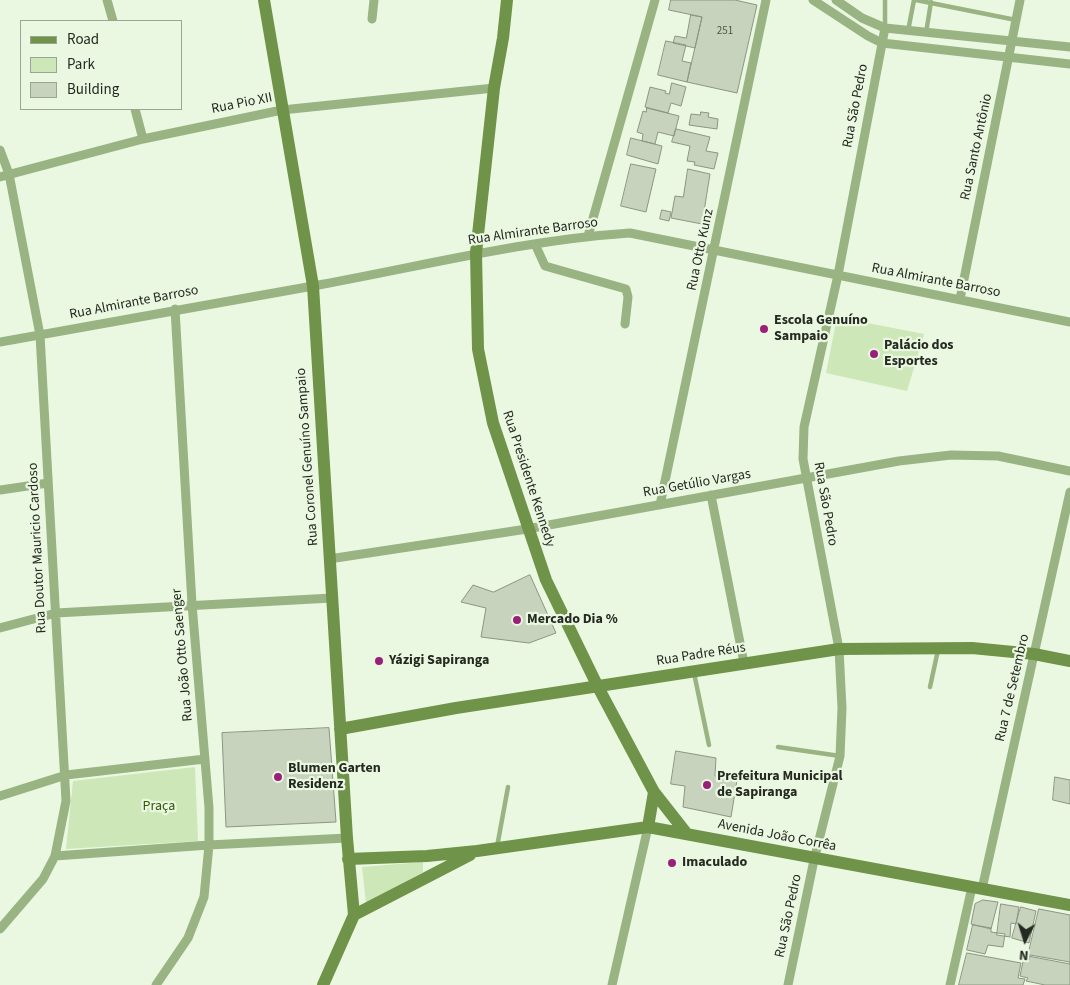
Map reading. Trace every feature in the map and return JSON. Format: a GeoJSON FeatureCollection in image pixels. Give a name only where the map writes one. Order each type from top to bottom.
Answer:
{"type":"FeatureCollection","features":[{"type":"Feature","properties":{"kind":"main road","name":"Rua Coronel Genuíno Sampaio"},"geometry":{"type":"LineString","coordinates":[[264,0],[313,286],[348,859],[354,915]]}},
{"type":"Feature","properties":{"kind":"main road","name":"Rua Presidente Kennedy"},"geometry":{"type":"LineString","coordinates":[[506,0],[503,38],[494,88],[476,253],[478,350],[493,423],[527,529],[546,580],[598,687],[654,792],[688,834]]}},
{"type":"Feature","properties":{"kind":"main road","name":"Rua Padre Réus"},"geometry":{"type":"LineString","coordinates":[[340,729],[839,649],[972,648],[1034,654],[1070,661]]}},
{"type":"Feature","properties":{"kind":"main road"},"geometry":{"type":"LineString","coordinates":[[648,827],[654,792]]}},
{"type":"Feature","properties":{"kind":"main road","name":"Avenida João Corrêa"},"geometry":{"type":"LineString","coordinates":[[348,859],[427,856],[477,851],[648,827],[814,860],[1070,905]]}},
{"type":"Feature","properties":{"kind":"main road","name":"Avenida João Corrêa"},"geometry":{"type":"LineString","coordinates":[[354,915],[477,851]]}},
{"type":"Feature","properties":{"kind":"main road"},"geometry":{"type":"LineString","coordinates":[[427,856],[432,860],[432,874]]}},
{"type":"Feature","properties":{"kind":"main road"},"geometry":{"type":"LineString","coordinates":[[322,985],[354,915]]}},
{"type":"Feature","properties":{"kind":"street"},"geometry":{"type":"LineString","coordinates":[[107,0],[113,20]]}},
{"type":"Feature","properties":{"kind":"street"},"geometry":{"type":"LineString","coordinates":[[372,19],[374,0]]}},
{"type":"Feature","properties":{"kind":"street"},"geometry":{"type":"LineString","coordinates":[[588,236],[655,0]]}},
{"type":"Feature","properties":{"kind":"street","name":"Rua Otto Kunz"},"geometry":{"type":"LineString","coordinates":[[660,505],[766,0]]}},
{"type":"Feature","properties":{"kind":"street"},"geometry":{"type":"LineString","coordinates":[[814,0],[868,36],[882,43],[1070,64]]}},
{"type":"Feature","properties":{"kind":"street"},"geometry":{"type":"LineString","coordinates":[[836,0],[862,18],[886,28],[1070,47]]}},
{"type":"Feature","properties":{"kind":"street","name":"Rua Santo Antônio"},"geometry":{"type":"LineString","coordinates":[[960,299],[1020,0]]}},
{"type":"Feature","properties":{"kind":"street","name":"Rua São Pedro"},"geometry":{"type":"LineString","coordinates":[[788,985],[814,860],[840,756],[842,708],[839,649],[805,479],[803,459],[804,427],[838,275],[886,28]]}},
{"type":"Feature","properties":{"kind":"street","name":"Rua Pio XII"},"geometry":{"type":"LineString","coordinates":[[4,176],[143,139],[282,110],[494,88]]}},
{"type":"Feature","properties":{"kind":"street"},"geometry":{"type":"LineString","coordinates":[[135,110],[143,139]]}},
{"type":"Feature","properties":{"kind":"street","name":"Rua Doutor Mauricio Cardoso"},"geometry":{"type":"LineString","coordinates":[[0,150],[4,176],[40,335],[66,775],[66,801],[54,856],[43,879],[0,929]]}},
{"type":"Feature","properties":{"kind":"street","name":"Rua Almirante Barroso"},"geometry":{"type":"LineString","coordinates":[[0,342],[313,286],[476,253],[588,236],[630,233],[1070,322]]}},
{"type":"Feature","properties":{"kind":"street"},"geometry":{"type":"LineString","coordinates":[[535,244],[546,266],[626,289],[628,297],[625,324]]}},
{"type":"Feature","properties":{"kind":"street","name":"Rua João Otto Saenger"},"geometry":{"type":"LineString","coordinates":[[156,985],[188,938],[204,897],[208,845],[205,759],[192,604],[176,309]]}},
{"type":"Feature","properties":{"kind":"street","name":"Rua Getúlio Vargas"},"geometry":{"type":"LineString","coordinates":[[329,559],[527,529],[899,461],[951,456],[998,456],[1070,471]]}},
{"type":"Feature","properties":{"kind":"street"},"geometry":{"type":"LineString","coordinates":[[0,490],[48,483]]}},
{"type":"Feature","properties":{"kind":"street","name":"Rua 7 de Setembro"},"geometry":{"type":"LineString","coordinates":[[950,985],[977,888],[1034,654],[1070,492]]}},
{"type":"Feature","properties":{"kind":"street"},"geometry":{"type":"LineString","coordinates":[[711,495],[744,663]]}},
{"type":"Feature","properties":{"kind":"street"},"geometry":{"type":"LineString","coordinates":[[0,628],[56,613],[192,604],[332,598]]}},
{"type":"Feature","properties":{"kind":"street"},"geometry":{"type":"LineString","coordinates":[[0,796],[66,775],[205,759]]}},
{"type":"Feature","properties":{"kind":"street"},"geometry":{"type":"LineString","coordinates":[[612,985],[648,827]]}},
{"type":"Feature","properties":{"kind":"street"},"geometry":{"type":"LineString","coordinates":[[54,856],[208,845],[347,838]]}},
{"type":"Feature","properties":{"kind":"lane"},"geometry":{"type":"LineString","coordinates":[[885,0],[886,28]]}},
{"type":"Feature","properties":{"kind":"lane"},"geometry":{"type":"LineString","coordinates":[[908,31],[915,0],[931,1],[1016,20]]}},
{"type":"Feature","properties":{"kind":"lane"},"geometry":{"type":"LineString","coordinates":[[926,33],[931,1]]}},
{"type":"Feature","properties":{"kind":"lane"},"geometry":{"type":"LineString","coordinates":[[930,687],[938,648]]}},
{"type":"Feature","properties":{"kind":"lane"},"geometry":{"type":"LineString","coordinates":[[694,671],[709,746]]}},
{"type":"Feature","properties":{"kind":"lane"},"geometry":{"type":"LineString","coordinates":[[778,747],[840,756]]}},
{"type":"Feature","properties":{"kind":"lane"},"geometry":{"type":"LineString","coordinates":[[497,848],[508,787]]}},
{"type":"Feature","properties":{"kind":"green space","name":"Palácio dos Esportes"},"geometry":{"type":"Polygon","coordinates":[[[837,317],[924,334],[907,391],[826,373],[837,317]]]}},
{"type":"Feature","properties":{"kind":"green space","name":"Praça"},"geometry":{"type":"Polygon","coordinates":[[[195,767],[198,841],[66,849],[73,781],[195,767]]]}},
{"type":"Feature","properties":{"kind":"green space"},"geometry":{"type":"Polygon","coordinates":[[[423,862],[423,872],[366,903],[362,867],[423,862]]]}},
{"type":"Feature","properties":{"kind":"building"},"geometry":{"type":"Polygon","coordinates":[[[671,0],[735,0],[757,5],[737,93],[687,82],[702,17],[669,10],[671,0]]]}},
{"type":"Feature","properties":{"kind":"building"},"geometry":{"type":"Polygon","coordinates":[[[691,15],[702,17],[695,48],[673,43],[675,36],[686,38],[691,15]]]}},
{"type":"Feature","properties":{"kind":"building"},"geometry":{"type":"Polygon","coordinates":[[[666,41],[686,45],[682,61],[691,63],[687,82],[658,75],[666,41]]]}},
{"type":"Feature","properties":{"kind":"building"},"geometry":{"type":"Polygon","coordinates":[[[672,83],[686,87],[681,106],[671,103],[668,113],[645,107],[650,87],[666,91],[665,93],[669,94],[672,83]]]}},
{"type":"Feature","properties":{"kind":"building"},"geometry":{"type":"Polygon","coordinates":[[[647,108],[679,116],[674,136],[658,132],[655,144],[642,141],[643,134],[637,132],[643,111],[646,112],[647,108]]]}},
{"type":"Feature","properties":{"kind":"building"},"geometry":{"type":"Polygon","coordinates":[[[701,112],[709,113],[708,117],[718,119],[717,129],[689,125],[691,114],[700,115],[701,112]]]}},
{"type":"Feature","properties":{"kind":"building"},"geometry":{"type":"Polygon","coordinates":[[[676,129],[710,137],[706,151],[718,153],[714,169],[694,165],[695,162],[687,161],[690,146],[672,142],[676,129]]]}},
{"type":"Feature","properties":{"kind":"building"},"geometry":{"type":"Polygon","coordinates":[[[631,138],[662,146],[658,164],[627,155],[631,138]]]}},
{"type":"Feature","properties":{"kind":"building"},"geometry":{"type":"Polygon","coordinates":[[[631,164],[656,169],[646,212],[621,206],[631,164]]]}},
{"type":"Feature","properties":{"kind":"building"},"geometry":{"type":"Polygon","coordinates":[[[688,169],[710,174],[702,224],[671,218],[675,196],[683,197],[688,169]]]}},
{"type":"Feature","properties":{"kind":"building"},"geometry":{"type":"Polygon","coordinates":[[[662,210],[671,212],[669,221],[660,219],[662,210]]]}},
{"type":"Feature","properties":{"kind":"building","name":"Mercado Dia %"},"geometry":{"type":"Polygon","coordinates":[[[530,575],[556,633],[529,643],[481,637],[486,608],[461,602],[473,585],[493,592],[530,575]]]}},
{"type":"Feature","properties":{"kind":"building","name":"Blumen Garten Residenz"},"geometry":{"type":"Polygon","coordinates":[[[329,728],[336,822],[226,827],[222,733],[329,728]]]}},
{"type":"Feature","properties":{"kind":"building","name":"Prefeitura Municipal de Sapiranga"},"geometry":{"type":"Polygon","coordinates":[[[676,751],[716,758],[715,776],[737,780],[731,817],[683,807],[685,786],[671,784],[676,751]]]}},
{"type":"Feature","properties":{"kind":"building"},"geometry":{"type":"Polygon","coordinates":[[[1055,777],[1070,780],[1070,804],[1053,800],[1055,777]]]}},
{"type":"Feature","properties":{"kind":"building"},"geometry":{"type":"Polygon","coordinates":[[[983,900],[998,902],[991,929],[971,924],[975,904],[983,900]]]}},
{"type":"Feature","properties":{"kind":"building"},"geometry":{"type":"Polygon","coordinates":[[[1001,904],[1019,907],[1016,924],[1011,923],[1010,937],[997,935],[1001,904]]]}},
{"type":"Feature","properties":{"kind":"building"},"geometry":{"type":"Polygon","coordinates":[[[1021,907],[1036,911],[1029,943],[1012,938],[1021,907]]]}},
{"type":"Feature","properties":{"kind":"building"},"geometry":{"type":"Polygon","coordinates":[[[1039,909],[1070,915],[1070,964],[1028,956],[1039,909]]]}},
{"type":"Feature","properties":{"kind":"building"},"geometry":{"type":"Polygon","coordinates":[[[973,925],[991,928],[991,932],[1005,934],[1003,947],[988,945],[985,954],[967,950],[973,925]]]}},
{"type":"Feature","properties":{"kind":"building"},"geometry":{"type":"Polygon","coordinates":[[[967,953],[1021,963],[1018,978],[1025,979],[1023,985],[959,985],[967,953]]]}},
{"type":"Feature","properties":{"kind":"building"},"geometry":{"type":"Polygon","coordinates":[[[1030,955],[1070,962],[1070,985],[1045,985],[1026,981],[1028,978],[1020,976],[1024,957],[1029,959],[1030,955]]]}},
{"type":"Feature","properties":{"kind":"place","name":"Escola Genuíno Sampaio"},"geometry":{"type":"Point","coordinates":[764,329]}},
{"type":"Feature","properties":{"kind":"place","name":"Palácio dos Esportes"},"geometry":{"type":"Point","coordinates":[874,354]}},
{"type":"Feature","properties":{"kind":"place","name":"Mercado Dia %"},"geometry":{"type":"Point","coordinates":[517,620]}},
{"type":"Feature","properties":{"kind":"place","name":"Yázigi Sapiranga"},"geometry":{"type":"Point","coordinates":[379,661]}},
{"type":"Feature","properties":{"kind":"place","name":"Blumen Garten Residenz"},"geometry":{"type":"Point","coordinates":[278,777]}},
{"type":"Feature","properties":{"kind":"place","name":"Prefeitura Municipal de Sapiranga"},"geometry":{"type":"Point","coordinates":[707,785]}},
{"type":"Feature","properties":{"kind":"place","name":"Imaculado"},"geometry":{"type":"Point","coordinates":[672,863]}}]}
